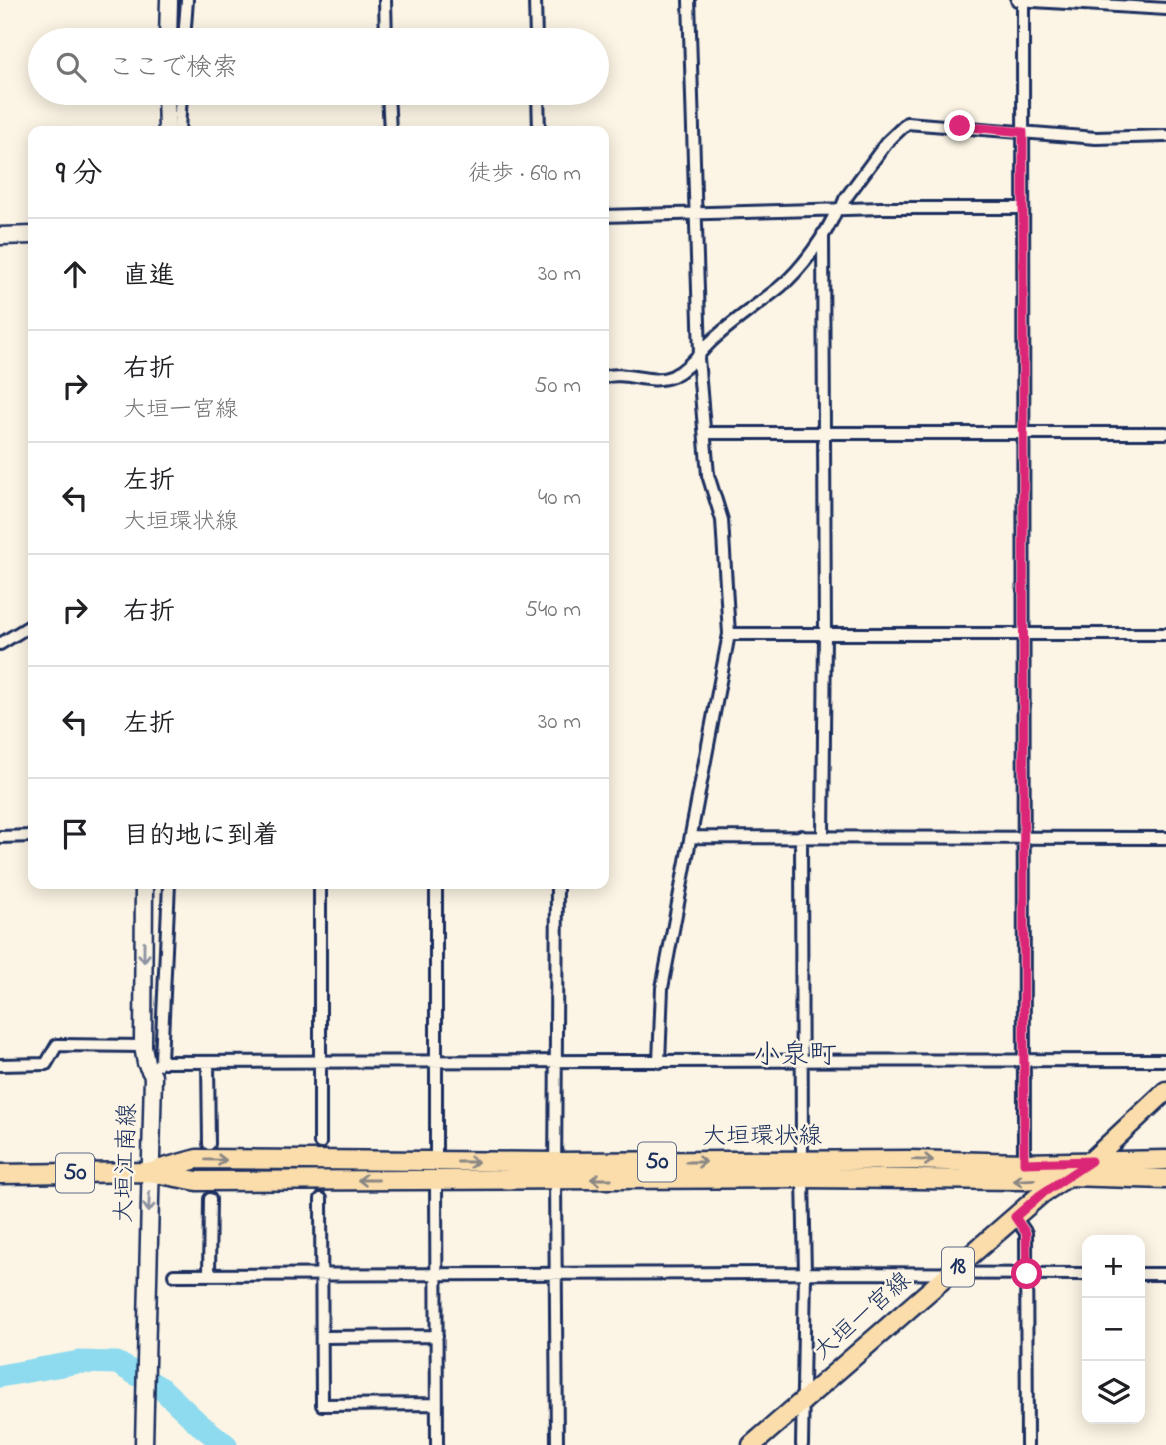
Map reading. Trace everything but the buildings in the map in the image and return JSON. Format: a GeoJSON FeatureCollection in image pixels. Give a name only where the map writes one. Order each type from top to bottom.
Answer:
{"type":"FeatureCollection","features":[{"type":"Feature","properties":{"kind":"main road"},"geometry":{"type":"LineString","coordinates":[[168,28],[169,0]]}},
{"type":"Feature","properties":{"kind":"main road"},"geometry":{"type":"LineString","coordinates":[[166,105],[167,126]]}},
{"type":"Feature","properties":{"kind":"main road"},"geometry":{"type":"LineString","coordinates":[[0,236],[28,235]]}},
{"type":"Feature","properties":{"kind":"main road","name":"大垣江南線"},"geometry":{"type":"LineString","coordinates":[[144,889],[143,1046],[146,1063],[156,1069],[150,1172],[144,1445]]}},
{"type":"Feature","properties":{"kind":"main road","name":"大垣一宮線"},"geometry":{"type":"LineString","coordinates":[[752,1445],[1040,1195],[1091,1161],[1166,1091]]}},
{"type":"Feature","properties":{"kind":"main road","name":"大垣環状線"},"geometry":{"type":"LineString","coordinates":[[150,1172],[197,1159],[436,1161],[556,1171]]}},
{"type":"Feature","properties":{"kind":"main road","name":"大垣環状線"},"geometry":{"type":"LineString","coordinates":[[802,1170],[909,1160],[1024,1163],[1166,1160]]}},
{"type":"Feature","properties":{"kind":"main road","name":"大垣環状線"},"geometry":{"type":"LineString","coordinates":[[0,1174],[150,1172],[197,1181],[436,1180],[556,1171],[802,1170],[1023,1180],[1067,1176],[1166,1179]]}},
{"type":"Feature","properties":{"kind":"street"},"geometry":{"type":"LineString","coordinates":[[185,28],[187,0]]}},
{"type":"Feature","properties":{"kind":"street"},"geometry":{"type":"LineString","coordinates":[[384,0],[385,28]]}},
{"type":"Feature","properties":{"kind":"street"},"geometry":{"type":"LineString","coordinates":[[535,0],[536,28]]}},
{"type":"Feature","properties":{"kind":"street"},"geometry":{"type":"LineString","coordinates":[[659,1062],[662,988],[729,634],[722,520],[708,475],[699,356],[689,0]]}},
{"type":"Feature","properties":{"kind":"street"},"geometry":{"type":"LineString","coordinates":[[1024,1163],[1026,1062],[1021,1],[1166,9]]}},
{"type":"Feature","properties":{"kind":"street"},"geometry":{"type":"LineString","coordinates":[[179,126],[180,105]]}},
{"type":"Feature","properties":{"kind":"street"},"geometry":{"type":"LineString","coordinates":[[389,105],[390,126]]}},
{"type":"Feature","properties":{"kind":"street"},"geometry":{"type":"LineString","coordinates":[[538,105],[539,126]]}},
{"type":"Feature","properties":{"kind":"street"},"geometry":{"type":"LineString","coordinates":[[609,376],[615,374],[640,379],[670,377],[699,356],[742,315],[781,286],[806,259],[887,142],[907,123],[1096,138],[1166,136]]}},
{"type":"Feature","properties":{"kind":"street"},"geometry":{"type":"LineString","coordinates":[[609,216],[839,209],[1022,208]]}},
{"type":"Feature","properties":{"kind":"street"},"geometry":{"type":"LineString","coordinates":[[823,234],[823,836]]}},
{"type":"Feature","properties":{"kind":"street"},"geometry":{"type":"LineString","coordinates":[[705,433],[1166,433]]}},
{"type":"Feature","properties":{"kind":"street"},"geometry":{"type":"LineString","coordinates":[[0,644],[28,627]]}},
{"type":"Feature","properties":{"kind":"street"},"geometry":{"type":"LineString","coordinates":[[729,634],[1166,634]]}},
{"type":"Feature","properties":{"kind":"street"},"geometry":{"type":"LineString","coordinates":[[0,837],[28,836]]}},
{"type":"Feature","properties":{"kind":"street"},"geometry":{"type":"LineString","coordinates":[[801,836],[805,1273],[802,1445]]}},
{"type":"Feature","properties":{"kind":"street"},"geometry":{"type":"LineString","coordinates":[[691,837],[1166,838]]}},
{"type":"Feature","properties":{"kind":"street"},"geometry":{"type":"LineString","coordinates":[[169,889],[156,1069],[208,1062],[1166,1060]]}},
{"type":"Feature","properties":{"kind":"street"},"geometry":{"type":"LineString","coordinates":[[320,889],[320,1143]]}},
{"type":"Feature","properties":{"kind":"street"},"geometry":{"type":"LineString","coordinates":[[436,889],[436,1161]]}},
{"type":"Feature","properties":{"kind":"street"},"geometry":{"type":"LineString","coordinates":[[557,889],[558,1445]]}},
{"type":"Feature","properties":{"kind":"street"},"geometry":{"type":"LineString","coordinates":[[0,1065],[46,1063],[57,1045],[143,1046]]}},
{"type":"Feature","properties":{"kind":"street"},"geometry":{"type":"LineString","coordinates":[[208,1062],[209,1144]]}},
{"type":"Feature","properties":{"kind":"street"},"geometry":{"type":"LineString","coordinates":[[436,1180],[437,1445]]}},
{"type":"Feature","properties":{"kind":"street"},"geometry":{"type":"LineString","coordinates":[[209,1275],[210,1199]]}},
{"type":"Feature","properties":{"kind":"street"},"geometry":{"type":"LineString","coordinates":[[321,1199],[322,1405],[437,1405]]}},
{"type":"Feature","properties":{"kind":"street"},"geometry":{"type":"LineString","coordinates":[[1015,1217],[1026,1233],[1027,1445]]}},
{"type":"Feature","properties":{"kind":"street"},"geometry":{"type":"LineString","coordinates":[[174,1275],[1082,1274]]}},
{"type":"Feature","properties":{"kind":"street"},"geometry":{"type":"LineString","coordinates":[[1145,1274],[1166,1274]]}},
{"type":"Feature","properties":{"kind":"street"},"geometry":{"type":"LineString","coordinates":[[323,1336],[437,1336]]}},
{"type":"Feature","properties":{"kind":"waterway"},"geometry":{"type":"LineString","coordinates":[[0,1376],[79,1362],[117,1363],[162,1389],[226,1445]]}},
{"type":"Feature","properties":{"kind":"district","name":"小泉町"},"geometry":{"type":"Point","coordinates":[795,1056]}},
{"type":"Feature","properties":{"kind":"route"},"geometry":{"type":"LineString","coordinates":[[960,126],[1023,132],[1024,1163],[1091,1161],[1040,1195],[1015,1217],[1026,1233],[1027,1274]]}}]}
